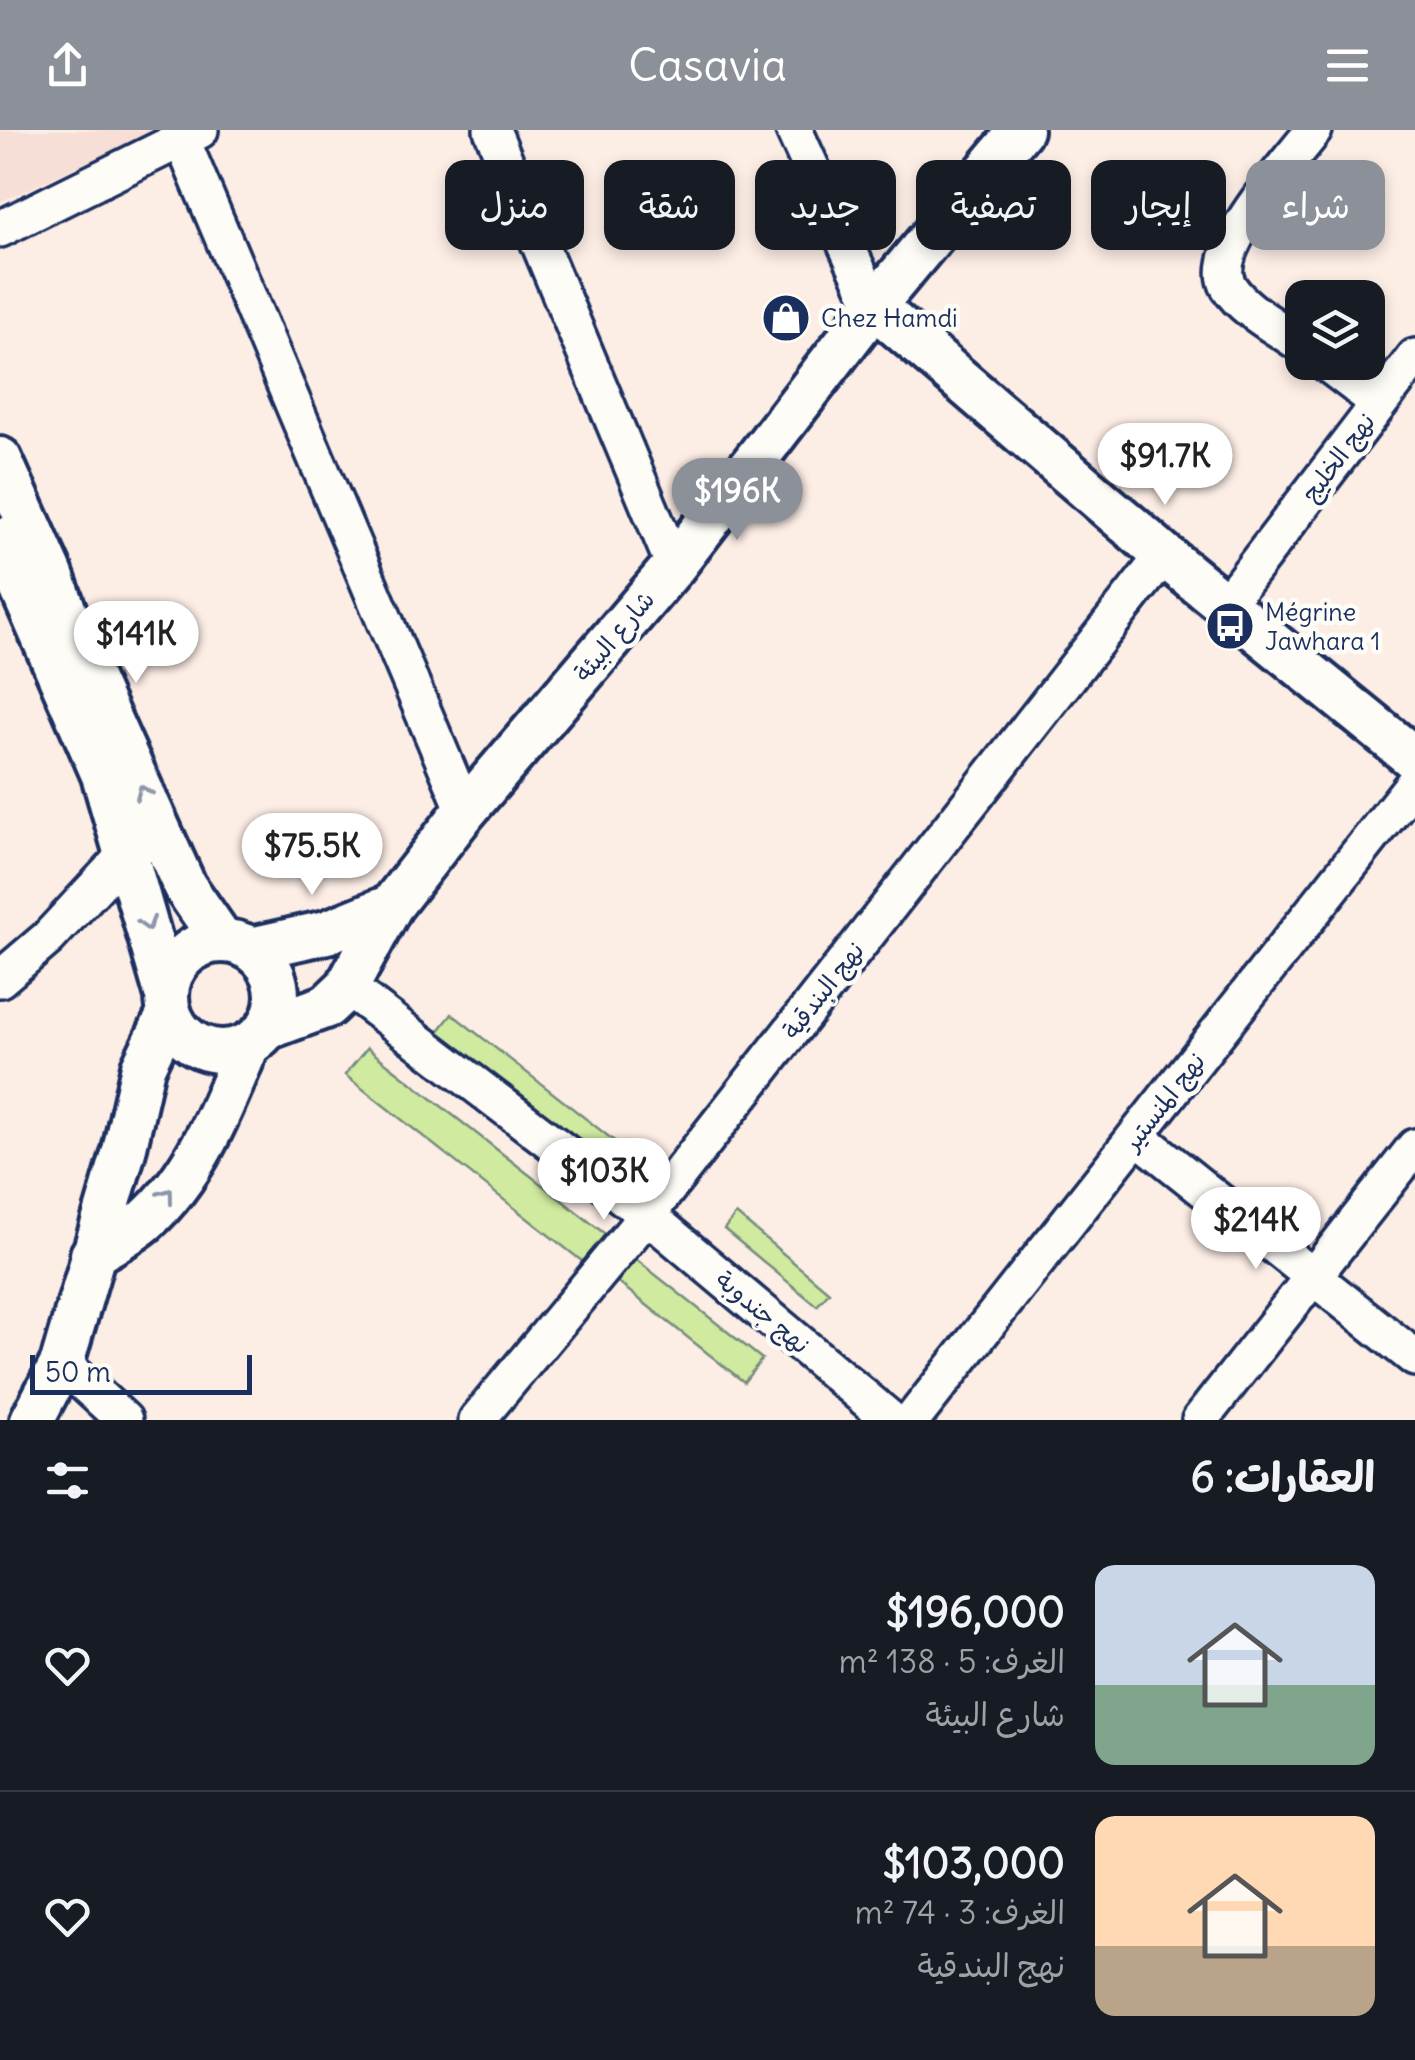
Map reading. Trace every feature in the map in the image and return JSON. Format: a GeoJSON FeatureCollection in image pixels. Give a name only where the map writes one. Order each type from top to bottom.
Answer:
{"type":"FeatureCollection","features":[{"type":"Feature","properties":{"kind":"street"},"geometry":{"type":"LineString","coordinates":[[492,130],[674,566]]}},
{"type":"Feature","properties":{"kind":"street"},"geometry":{"type":"LineString","coordinates":[[794,130],[874,306],[1164,554],[1415,760]]}},
{"type":"Feature","properties":{"kind":"street","name":"شارع البيئة"},"geometry":{"type":"LineString","coordinates":[[348,987],[391,906],[465,811],[674,566],[874,306],[1020,130]]}},
{"type":"Feature","properties":{"kind":"street"},"geometry":{"type":"LineString","coordinates":[[1285,332],[1230,288],[1224,265],[1232,240],[1314,130]]}},
{"type":"Feature","properties":{"kind":"street"},"geometry":{"type":"LineString","coordinates":[[0,229],[191,134],[465,811]]}},
{"type":"Feature","properties":{"kind":"street","name":"نهج الخليج"},"geometry":{"type":"LineString","coordinates":[[1225,605],[1415,357]]}},
{"type":"Feature","properties":{"kind":"street"},"geometry":{"type":"LineString","coordinates":[[1349,380],[1379,403]]}},
{"type":"Feature","properties":{"kind":"street"},"geometry":{"type":"LineString","coordinates":[[0,459],[50,573],[144,844],[168,1003],[181,1034],[201,1048],[224,1052],[327,1006],[348,987]]}},
{"type":"Feature","properties":{"kind":"street"},"geometry":{"type":"LineString","coordinates":[[0,539],[12,602],[144,844],[236,944],[270,968],[276,988],[275,1009],[221,1112],[164,1201],[143,1222],[92,1254]]}},
{"type":"Feature","properties":{"kind":"street","name":"نهج البندقية"},"geometry":{"type":"LineString","coordinates":[[477,1420],[647,1215],[1164,554]]}},
{"type":"Feature","properties":{"kind":"street","name":"نهج المنستير"},"geometry":{"type":"LineString","coordinates":[[912,1420],[1415,782]]}},
{"type":"Feature","properties":{"kind":"street"},"geometry":{"type":"LineString","coordinates":[[0,980],[144,844]]}},
{"type":"Feature","properties":{"kind":"street"},"geometry":{"type":"LineString","coordinates":[[32,1420],[62,1364],[124,1151],[143,1067],[168,1003],[177,963],[188,952],[327,932],[391,906]]}},
{"type":"Feature","properties":{"kind":"street","name":"نهج جندوبة"},"geometry":{"type":"LineString","coordinates":[[348,987],[647,1215],[891,1420]]}},
{"type":"Feature","properties":{"kind":"street"},"geometry":{"type":"LineString","coordinates":[[1137,1136],[1415,1358]]}},
{"type":"Feature","properties":{"kind":"street"},"geometry":{"type":"LineString","coordinates":[[1200,1420],[1415,1147]]}},
{"type":"Feature","properties":{"kind":"street"},"geometry":{"type":"LineString","coordinates":[[62,1364],[124,1420]]}},
{"type":"Feature","properties":{"kind":"shaded area"},"geometry":{"type":"Polygon","coordinates":[[[0,130],[157,130],[0,202],[0,130]]]}},
{"type":"Feature","properties":{"kind":"green space"},"geometry":{"type":"Polygon","coordinates":[[[452,1014],[659,1176],[644,1196],[437,1033],[452,1014]]]}},
{"type":"Feature","properties":{"kind":"green space"},"geometry":{"type":"Polygon","coordinates":[[[367,1048],[614,1241],[592,1269],[345,1075],[367,1048]]]}},
{"type":"Feature","properties":{"kind":"green space"},"geometry":{"type":"Polygon","coordinates":[[[736,1214],[829,1292],[817,1306],[724,1229],[736,1214]]]}},
{"type":"Feature","properties":{"kind":"green space"},"geometry":{"type":"Polygon","coordinates":[[[628,1253],[762,1359],[744,1382],[610,1276],[628,1253]]]}},
{"type":"Feature","properties":{"kind":"place","name":"Chez Hamdi"},"geometry":{"type":"Point","coordinates":[786,318]}},
{"type":"Feature","properties":{"kind":"place","name":"Mégrine Jawhara 1"},"geometry":{"type":"Point","coordinates":[1230,626]}}]}
